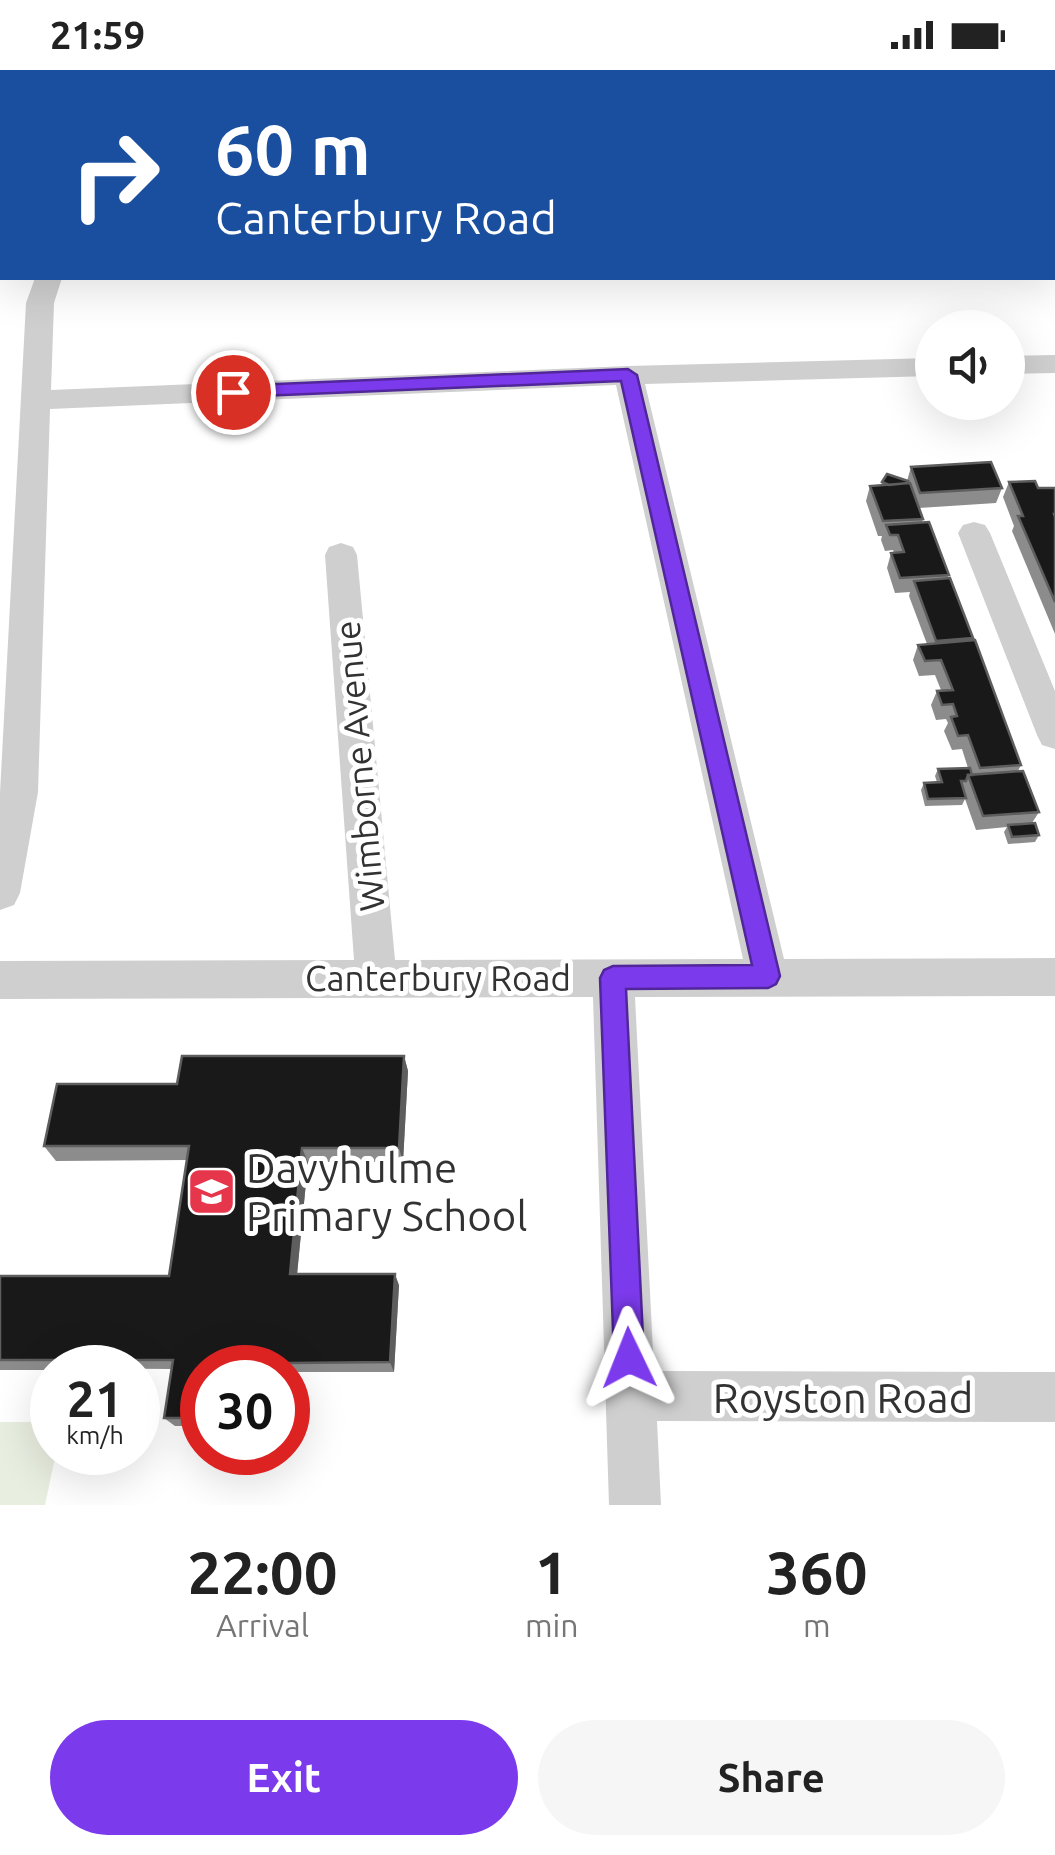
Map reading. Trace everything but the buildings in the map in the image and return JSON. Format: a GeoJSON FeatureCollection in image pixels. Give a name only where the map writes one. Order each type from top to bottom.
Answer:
{"type":"FeatureCollection","features":[{"type":"Feature","properties":{"kind":"street"},"geometry":{"type":"LineString","coordinates":[[0,893],[19,792],[40,303],[47,280]]}},
{"type":"Feature","properties":{"kind":"street"},"geometry":{"type":"LineString","coordinates":[[1025,365],[1055,364]]}},
{"type":"Feature","properties":{"kind":"street"},"geometry":{"type":"LineString","coordinates":[[36,400],[628,375],[915,367]]}},
{"type":"Feature","properties":{"kind":"street"},"geometry":{"type":"LineString","coordinates":[[628,375],[768,976]]}},
{"type":"Feature","properties":{"kind":"street"},"geometry":{"type":"LineString","coordinates":[[974,533],[1055,735]]}},
{"type":"Feature","properties":{"kind":"street","name":"Wimborne Avenue"},"geometry":{"type":"LineString","coordinates":[[341,555],[376,977]]}},
{"type":"Feature","properties":{"kind":"street","name":"Canterbury Road"},"geometry":{"type":"LineString","coordinates":[[0,980],[1055,977]]}},
{"type":"Feature","properties":{"kind":"street"},"geometry":{"type":"LineString","coordinates":[[613,978],[635,1505]]}},
{"type":"Feature","properties":{"kind":"street","name":"Royston Road"},"geometry":{"type":"LineString","coordinates":[[630,1396],[1055,1397]]}},
{"type":"Feature","properties":{"kind":"shaded area"},"geometry":{"type":"Polygon","coordinates":[[[0,1422],[30,1422],[30,1475],[51,1475],[45,1505],[0,1505],[0,1422]]]}},
{"type":"Feature","properties":{"kind":"place","name":"Davyhulme Primary School"},"geometry":{"type":"Point","coordinates":[211,1191]}},
{"type":"Feature","properties":{"kind":"route"},"geometry":{"type":"LineString","coordinates":[[233,392],[628,375],[768,976],[613,978],[629,1358]]}}]}
